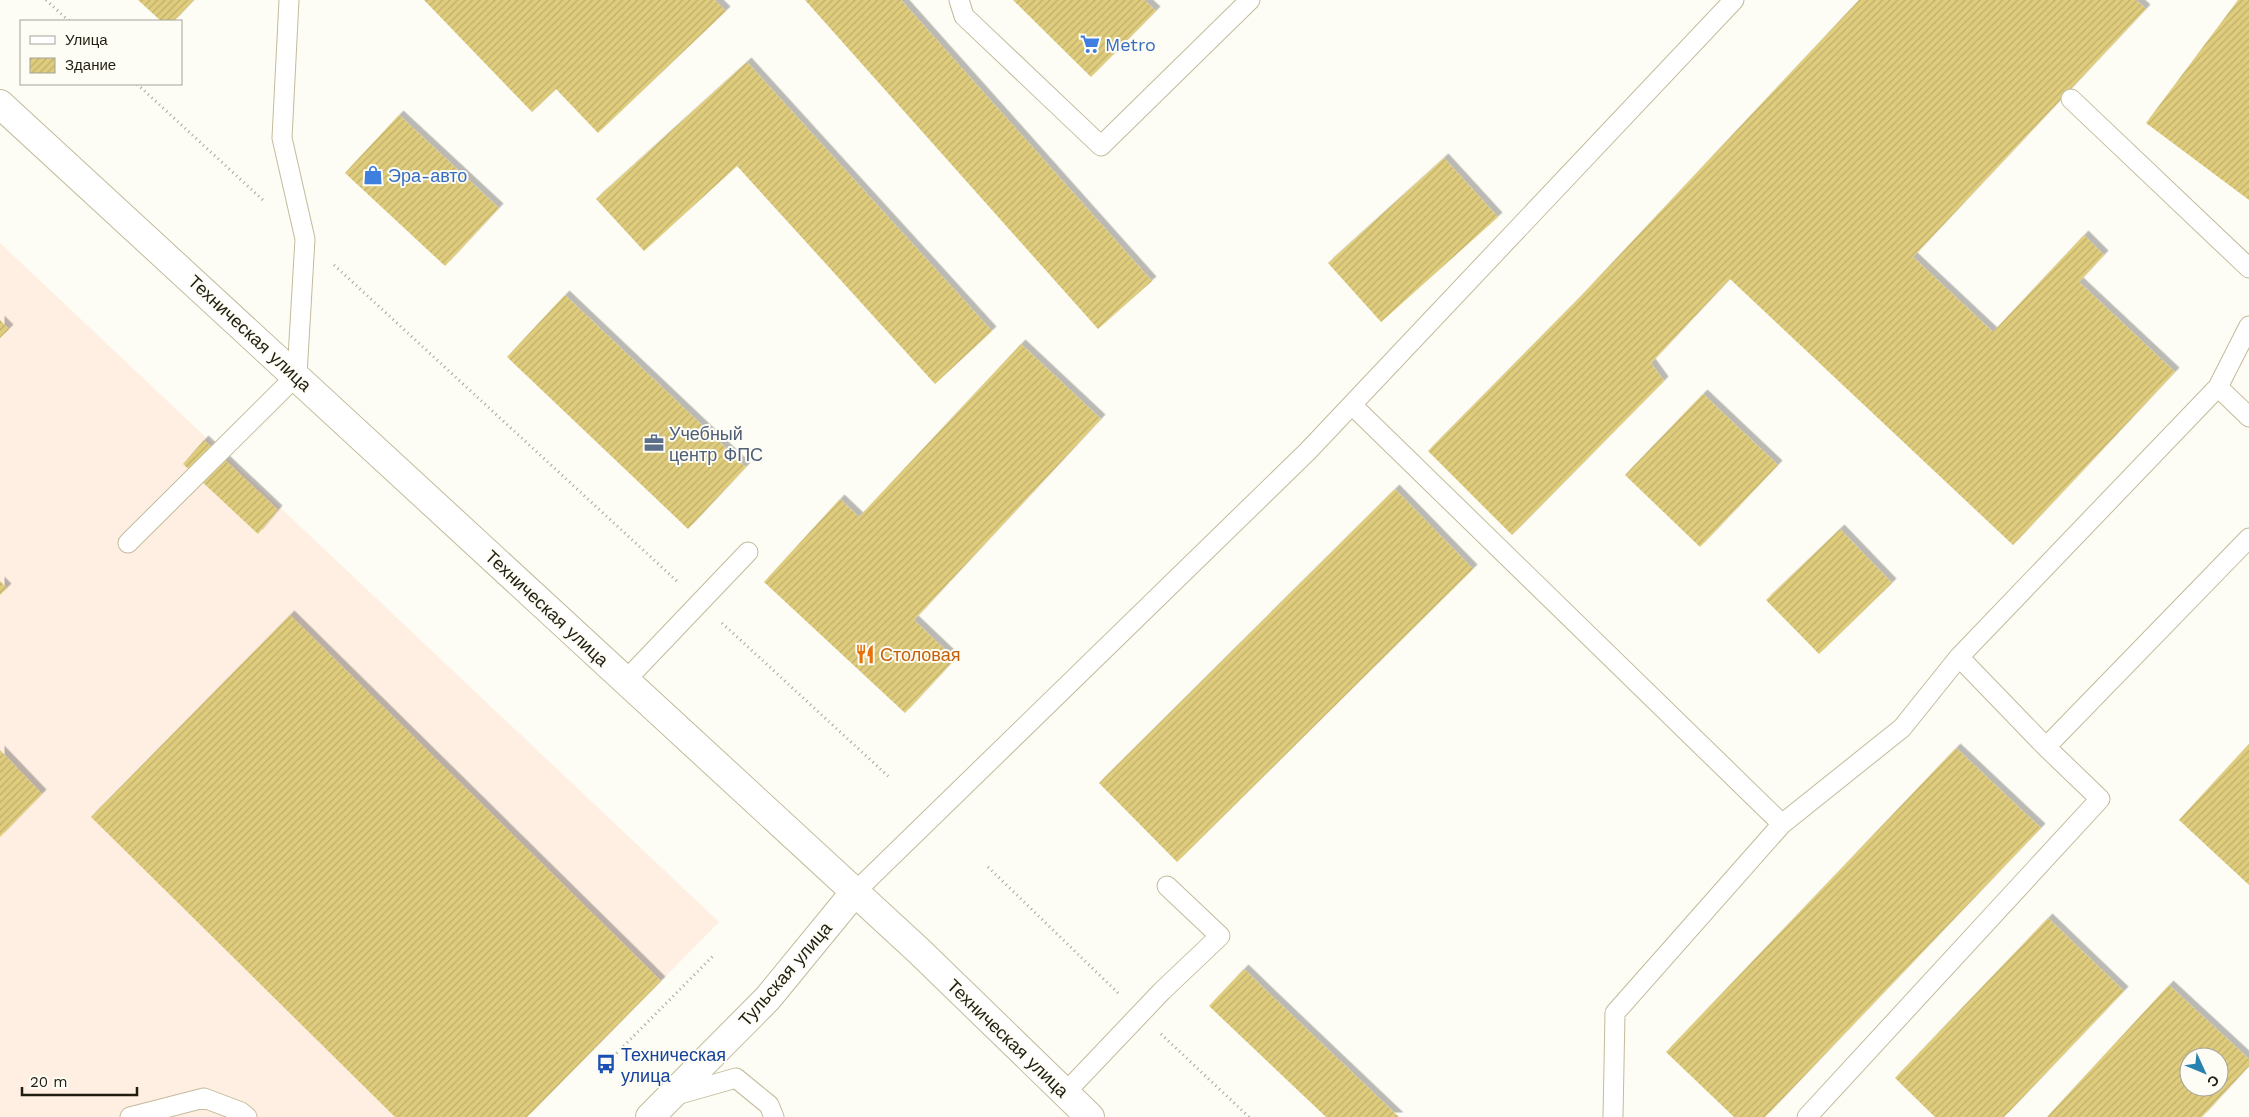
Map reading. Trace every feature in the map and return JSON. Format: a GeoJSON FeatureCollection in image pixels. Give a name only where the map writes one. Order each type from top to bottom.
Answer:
{"type":"FeatureCollection","features":[{"type":"Feature","properties":{"kind":"main road","name":"Техническая улица"},"geometry":{"type":"LineString","coordinates":[[0,104],[919,951],[1090,1117]]}},
{"type":"Feature","properties":{"kind":"main road","name":"Тульская улица"},"geometry":{"type":"LineString","coordinates":[[650,1117],[768,998],[854,892]]}},
{"type":"Feature","properties":{"kind":"lane"},"geometry":{"type":"LineString","coordinates":[[128,543],[297,376],[305,239],[282,138],[289,0]]}},
{"type":"Feature","properties":{"kind":"lane"},"geometry":{"type":"LineString","coordinates":[[959,0],[964,16],[1101,146],[1250,0]]}},
{"type":"Feature","properties":{"kind":"lane"},"geometry":{"type":"LineString","coordinates":[[854,892],[1308,451],[1734,0]]}},
{"type":"Feature","properties":{"kind":"lane"},"geometry":{"type":"LineString","coordinates":[[2071,100],[2249,268]]}},
{"type":"Feature","properties":{"kind":"lane"},"geometry":{"type":"LineString","coordinates":[[1613,1117],[1615,1013],[1782,824],[1902,728],[1960,657],[2218,387],[2249,326]]}},
{"type":"Feature","properties":{"kind":"lane"},"geometry":{"type":"LineString","coordinates":[[2218,387],[2249,417]]}},
{"type":"Feature","properties":{"kind":"lane"},"geometry":{"type":"LineString","coordinates":[[1352,405],[1782,824]]}},
{"type":"Feature","properties":{"kind":"lane"},"geometry":{"type":"LineString","coordinates":[[2046,747],[2249,538]]}},
{"type":"Feature","properties":{"kind":"lane"},"geometry":{"type":"LineString","coordinates":[[625,681],[748,552]]}},
{"type":"Feature","properties":{"kind":"lane"},"geometry":{"type":"LineString","coordinates":[[1807,1117],[2100,799],[2046,747],[1960,657]]}},
{"type":"Feature","properties":{"kind":"lane"},"geometry":{"type":"LineString","coordinates":[[1065,1093],[1162,991],[1220,936],[1167,886]]}},
{"type":"Feature","properties":{"kind":"lane"},"geometry":{"type":"LineString","coordinates":[[671,1096],[736,1078],[769,1105],[774,1117]]}},
{"type":"Feature","properties":{"kind":"lane"},"geometry":{"type":"LineString","coordinates":[[130,1117],[204,1098],[241,1112],[247,1117]]}},
{"type":"Feature","properties":{"kind":"path"},"geometry":{"type":"LineString","coordinates":[[46,0],[68,20]]}},
{"type":"Feature","properties":{"kind":"path"},"geometry":{"type":"LineString","coordinates":[[138,85],[889,776]]}},
{"type":"Feature","properties":{"kind":"path"},"geometry":{"type":"LineString","coordinates":[[606,1064],[715,954]]}},
{"type":"Feature","properties":{"kind":"shaded area"},"geometry":{"type":"Polygon","coordinates":[[[0,243],[719,922],[527,1117],[0,1117],[0,243]]]}},
{"type":"Feature","properties":{"kind":"building"},"geometry":{"type":"Polygon","coordinates":[[[138,0],[194,0],[175,20],[160,20],[138,0]]]}},
{"type":"Feature","properties":{"kind":"building"},"geometry":{"type":"Polygon","coordinates":[[[424,0],[715,0],[726,11],[598,133],[556,89],[532,112],[424,0]]]}},
{"type":"Feature","properties":{"kind":"building"},"geometry":{"type":"Polygon","coordinates":[[[805,0],[901,0],[1152,281],[1098,329],[805,0]]]}},
{"type":"Feature","properties":{"kind":"building","name":"Metro"},"geometry":{"type":"Polygon","coordinates":[[[1013,0],[1144,0],[1156,11],[1091,77],[1013,0]]]}},
{"type":"Feature","properties":{"kind":"building"},"geometry":{"type":"Polygon","coordinates":[[[1859,0],[2136,0],[2146,9],[1913,257],[1993,332],[2084,235],[2104,255],[2079,282],[2175,372],[2013,545],[1730,279],[1651,363],[1664,381],[1512,535],[1428,451],[1580,297],[1859,0]]]}},
{"type":"Feature","properties":{"kind":"building"},"geometry":{"type":"Polygon","coordinates":[[[2238,0],[2249,0],[2249,200],[2146,123],[2238,0]]]}},
{"type":"Feature","properties":{"kind":"building"},"geometry":{"type":"Polygon","coordinates":[[[747,62],[992,331],[935,384],[737,166],[644,251],[596,199],[747,62]]]}},
{"type":"Feature","properties":{"kind":"building"},"geometry":{"type":"Polygon","coordinates":[[[399,115],[499,208],[445,266],[345,173],[399,115]]]}},
{"type":"Feature","properties":{"kind":"building"},"geometry":{"type":"Polygon","coordinates":[[[1444,158],[1498,217],[1381,322],[1328,263],[1444,158]]]}},
{"type":"Feature","properties":{"kind":"building"},"geometry":{"type":"Polygon","coordinates":[[[565,295],[746,467],[688,529],[507,357],[565,295]]]}},
{"type":"Feature","properties":{"kind":"building"},"geometry":{"type":"Polygon","coordinates":[[[0,320],[9,329],[0,338],[0,320]]]}},
{"type":"Feature","properties":{"kind":"building"},"geometry":{"type":"Polygon","coordinates":[[[1021,344],[1101,419],[914,620],[955,659],[905,713],[764,582],[840,499],[859,517],[1021,344]]]}},
{"type":"Feature","properties":{"kind":"building"},"geometry":{"type":"Polygon","coordinates":[[[1703,394],[1778,465],[1700,547],[1625,475],[1703,394]]]}},
{"type":"Feature","properties":{"kind":"building"},"geometry":{"type":"Polygon","coordinates":[[[204,440],[278,510],[258,534],[183,464],[204,440]]]}},
{"type":"Feature","properties":{"kind":"building"},"geometry":{"type":"Polygon","coordinates":[[[1395,489],[1473,569],[1177,862],[1099,783],[1395,489]]]}},
{"type":"Feature","properties":{"kind":"building"},"geometry":{"type":"Polygon","coordinates":[[[1840,529],[1892,583],[1819,654],[1766,600],[1840,529]]]}},
{"type":"Feature","properties":{"kind":"building"},"geometry":{"type":"Polygon","coordinates":[[[0,581],[7,588],[0,595],[0,581]]]}},
{"type":"Feature","properties":{"kind":"building"},"geometry":{"type":"Polygon","coordinates":[[[290,615],[661,981],[527,1117],[395,1117],[91,817],[290,615]]]}},
{"type":"Feature","properties":{"kind":"building"},"geometry":{"type":"Polygon","coordinates":[[[2249,744],[2249,885],[2179,820],[2249,744]]]}},
{"type":"Feature","properties":{"kind":"building"},"geometry":{"type":"Polygon","coordinates":[[[1956,748],[2041,828],[1765,1117],[1734,1117],[1666,1052],[1956,748]]]}},
{"type":"Feature","properties":{"kind":"building"},"geometry":{"type":"Polygon","coordinates":[[[0,750],[42,794],[0,837],[0,750]]]}},
{"type":"Feature","properties":{"kind":"building"},"geometry":{"type":"Polygon","coordinates":[[[2048,918],[2124,991],[2004,1117],[1935,1117],[1895,1078],[2048,918]]]}},
{"type":"Feature","properties":{"kind":"building"},"geometry":{"type":"Polygon","coordinates":[[[1244,969],[1399,1117],[1326,1117],[1209,1006],[1244,969]]]}},
{"type":"Feature","properties":{"kind":"building"},"geometry":{"type":"Polygon","coordinates":[[[2169,985],[2249,1059],[2249,1066],[2229,1088],[2229,1047],[2179,1047],[2179,1097],[2220,1097],[2202,1117],[2047,1117],[2169,985]]]}},
{"type":"Feature","properties":{"kind":"place","name":"Metro"},"geometry":{"type":"Point","coordinates":[1090,44]}},
{"type":"Feature","properties":{"kind":"place","name":"Эра-авто"},"geometry":{"type":"Point","coordinates":[373,175]}},
{"type":"Feature","properties":{"kind":"place","name":"Учебный центр ФПС"},"geometry":{"type":"Point","coordinates":[654,443]}},
{"type":"Feature","properties":{"kind":"place","name":"Столовая"},"geometry":{"type":"Point","coordinates":[865,654]}},
{"type":"Feature","properties":{"kind":"place","name":"Техническая улица"},"geometry":{"type":"Point","coordinates":[606,1064]}}]}
